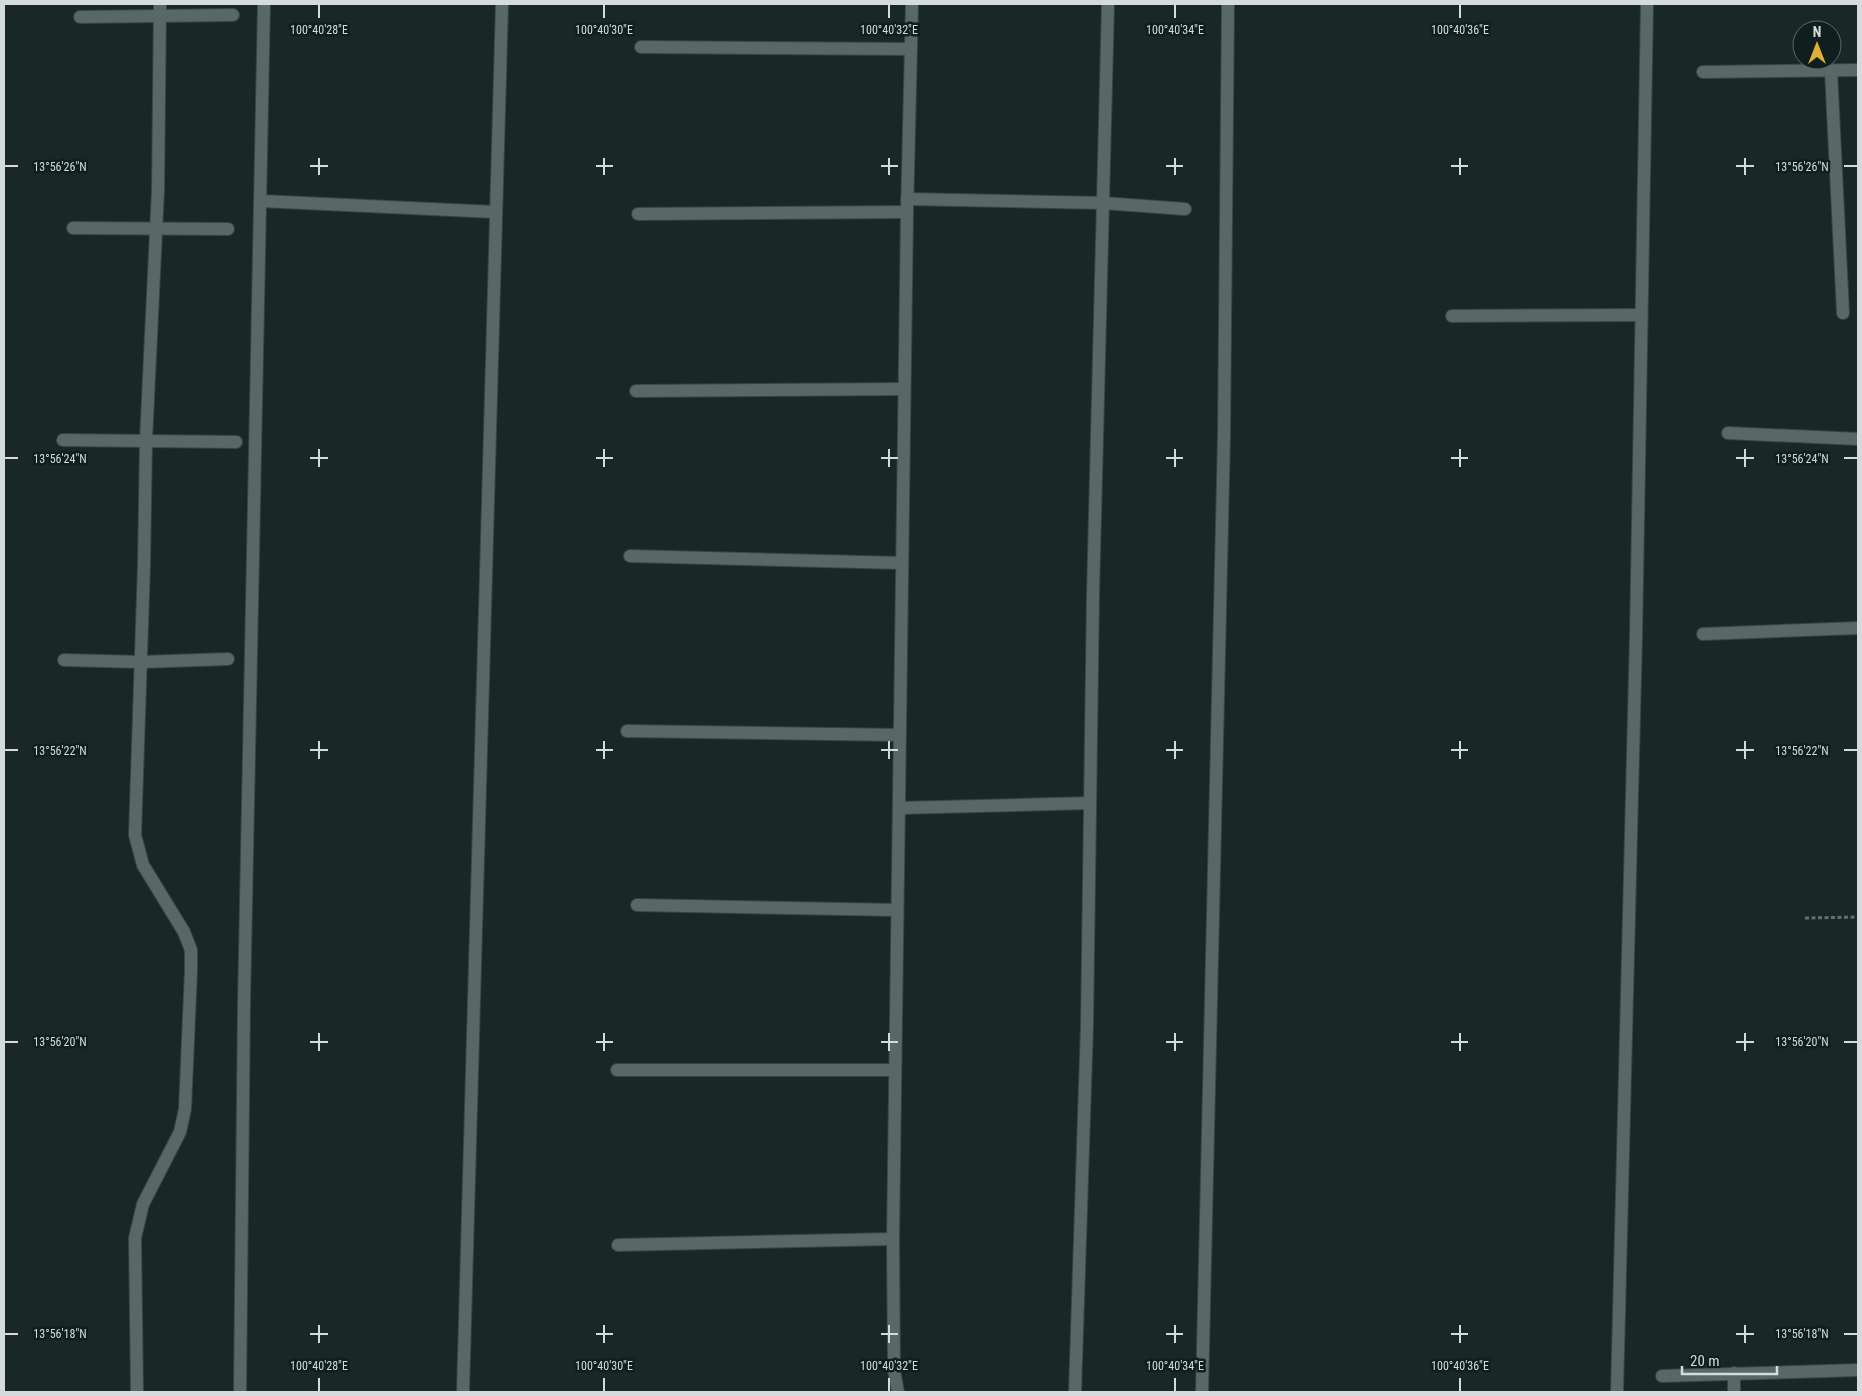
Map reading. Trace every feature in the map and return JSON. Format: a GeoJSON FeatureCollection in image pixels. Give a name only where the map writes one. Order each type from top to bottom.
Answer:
{"type":"FeatureCollection","features":[{"type":"Feature","properties":{"kind":"street"},"geometry":{"type":"LineString","coordinates":[[240,1392],[244,1003],[264,4]]}},
{"type":"Feature","properties":{"kind":"street"},"geometry":{"type":"LineString","coordinates":[[463,1392],[502,4]]}},
{"type":"Feature","properties":{"kind":"street"},"geometry":{"type":"LineString","coordinates":[[898,1392],[894,1370],[893,1239],[904,389],[912,4]]}},
{"type":"Feature","properties":{"kind":"street"},"geometry":{"type":"LineString","coordinates":[[1075,1392],[1087,1025],[1093,594],[1108,4]]}},
{"type":"Feature","properties":{"kind":"street"},"geometry":{"type":"LineString","coordinates":[[1202,1392],[1224,436],[1228,4]]}},
{"type":"Feature","properties":{"kind":"street"},"geometry":{"type":"LineString","coordinates":[[1617,1392],[1636,636],[1647,4]]}},
{"type":"Feature","properties":{"kind":"street"},"geometry":{"type":"LineString","coordinates":[[137,1392],[135,1238],[143,1204],[180,1132],[185,1109],[191,971],[191,950],[184,932],[143,865],[135,835],[146,440],[157,228],[160,10]]}},
{"type":"Feature","properties":{"kind":"street"},"geometry":{"type":"LineString","coordinates":[[80,17],[160,10],[233,15]]}},
{"type":"Feature","properties":{"kind":"street"},"geometry":{"type":"LineString","coordinates":[[641,47],[911,49]]}},
{"type":"Feature","properties":{"kind":"street"},"geometry":{"type":"LineString","coordinates":[[1703,72],[1858,70]]}},
{"type":"Feature","properties":{"kind":"street"},"geometry":{"type":"LineString","coordinates":[[1831,71],[1843,313]]}},
{"type":"Feature","properties":{"kind":"street"},"geometry":{"type":"LineString","coordinates":[[261,201],[495,212]]}},
{"type":"Feature","properties":{"kind":"street"},"geometry":{"type":"LineString","coordinates":[[638,214],[907,205],[1103,203],[1185,209]]}},
{"type":"Feature","properties":{"kind":"street"},"geometry":{"type":"LineString","coordinates":[[73,228],[228,229]]}},
{"type":"Feature","properties":{"kind":"street"},"geometry":{"type":"LineString","coordinates":[[1452,316],[1641,315]]}},
{"type":"Feature","properties":{"kind":"street"},"geometry":{"type":"LineString","coordinates":[[636,392],[904,389]]}},
{"type":"Feature","properties":{"kind":"street"},"geometry":{"type":"LineString","coordinates":[[1728,433],[1858,439]]}},
{"type":"Feature","properties":{"kind":"street"},"geometry":{"type":"LineString","coordinates":[[63,440],[236,442]]}},
{"type":"Feature","properties":{"kind":"street"},"geometry":{"type":"LineString","coordinates":[[630,556],[902,563]]}},
{"type":"Feature","properties":{"kind":"street"},"geometry":{"type":"LineString","coordinates":[[1703,634],[1858,628]]}},
{"type":"Feature","properties":{"kind":"street"},"geometry":{"type":"LineString","coordinates":[[64,660],[141,662],[228,659]]}},
{"type":"Feature","properties":{"kind":"street"},"geometry":{"type":"LineString","coordinates":[[627,731],[900,735]]}},
{"type":"Feature","properties":{"kind":"street"},"geometry":{"type":"LineString","coordinates":[[899,808],[1090,803]]}},
{"type":"Feature","properties":{"kind":"street"},"geometry":{"type":"LineString","coordinates":[[637,905],[897,910]]}},
{"type":"Feature","properties":{"kind":"street"},"geometry":{"type":"LineString","coordinates":[[617,1070],[895,1070]]}},
{"type":"Feature","properties":{"kind":"street"},"geometry":{"type":"LineString","coordinates":[[618,1245],[893,1239]]}},
{"type":"Feature","properties":{"kind":"street"},"geometry":{"type":"LineString","coordinates":[[1662,1376],[1858,1370]]}},
{"type":"Feature","properties":{"kind":"street"},"geometry":{"type":"LineString","coordinates":[[1734,1373],[1734,1392]]}},
{"type":"Feature","properties":{"kind":"path"},"geometry":{"type":"LineString","coordinates":[[1805,918],[1858,918]]}}]}
